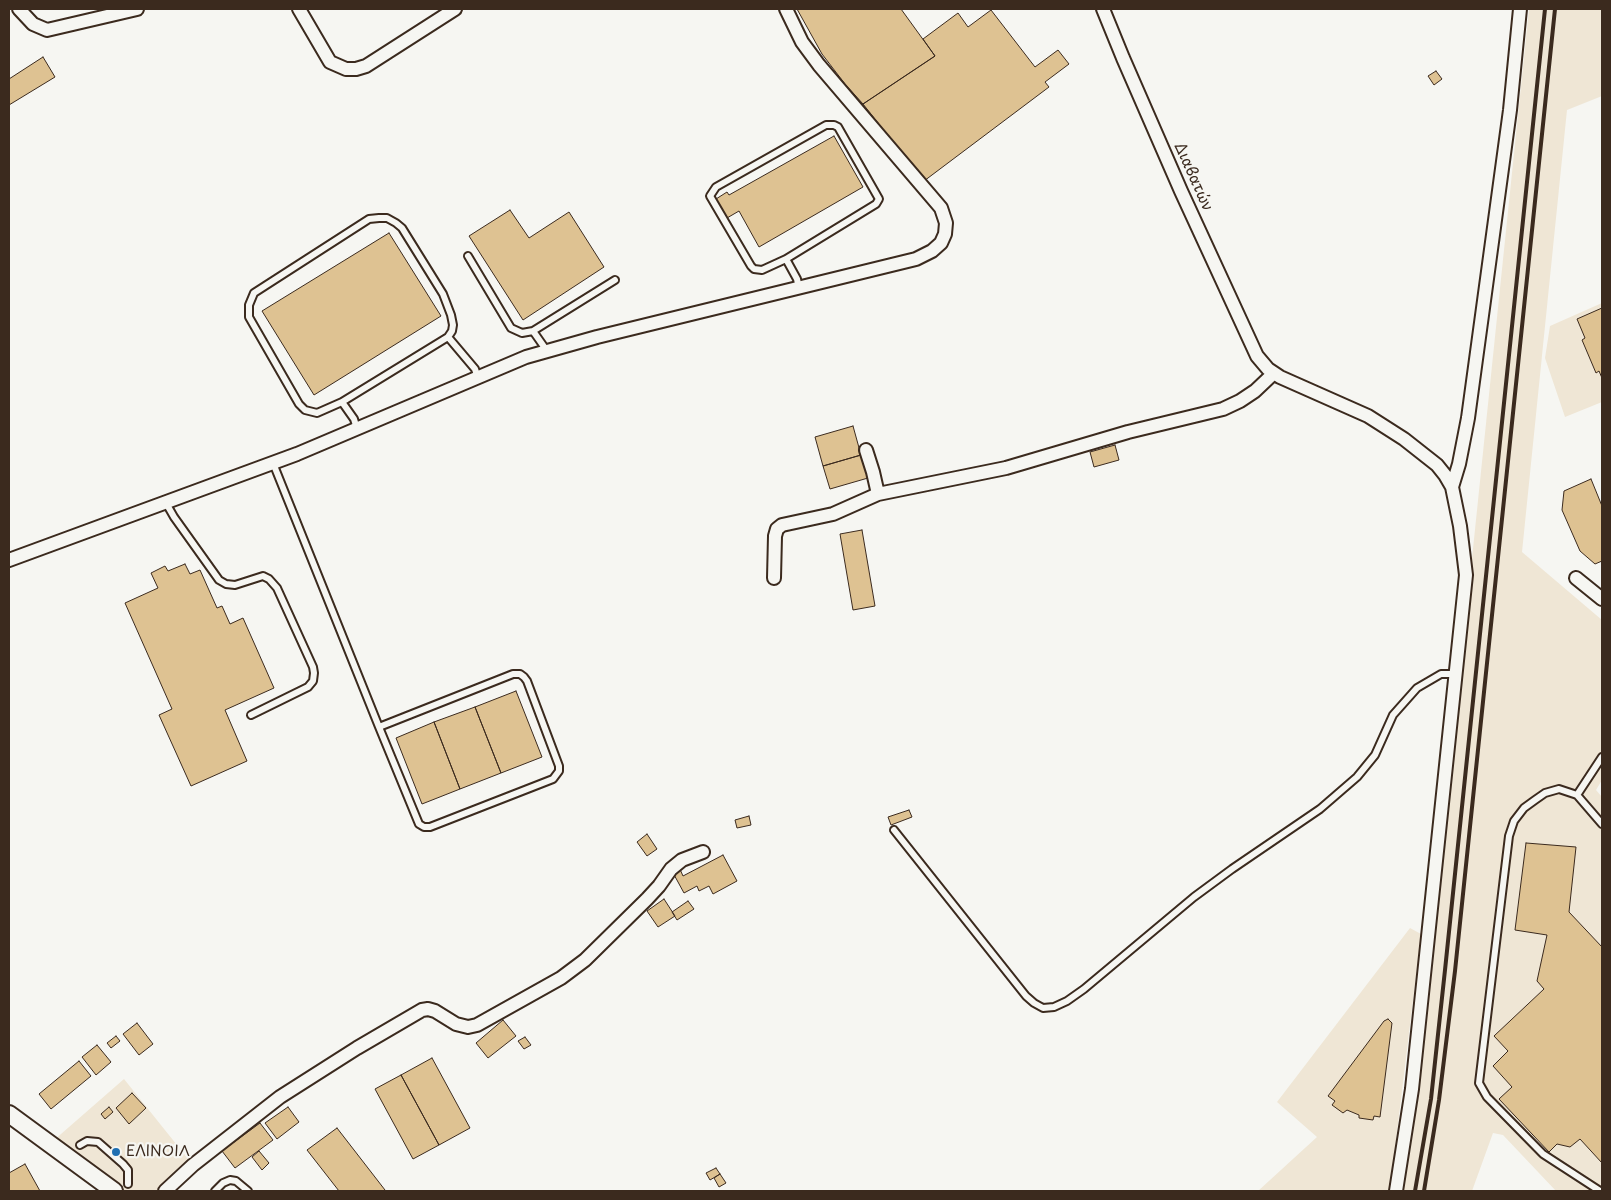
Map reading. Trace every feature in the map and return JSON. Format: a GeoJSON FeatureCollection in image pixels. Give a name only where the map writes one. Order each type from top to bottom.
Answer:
{"type":"FeatureCollection","features":[{"type":"Feature","properties":{"kind":"street"},"geometry":{"type":"LineString","coordinates":[[20,9],[32,24],[47,30],[137,9]]}},
{"type":"Feature","properties":{"kind":"street"},"geometry":{"type":"LineString","coordinates":[[299,9],[326,57],[330,62],[346,69],[366,66],[455,9]]}},
{"type":"Feature","properties":{"kind":"street"},"geometry":{"type":"LineString","coordinates":[[9,560],[273,463],[526,357],[597,337],[916,259],[932,252],[941,243],[945,234],[946,223],[941,208],[819,66],[802,42],[786,9]]}},
{"type":"Feature","properties":{"kind":"street","name":"Διαβατών"},"geometry":{"type":"LineString","coordinates":[[1104,9],[1123,58],[1181,191],[1257,356],[1274,373]]}},
{"type":"Feature","properties":{"kind":"street"},"geometry":{"type":"LineString","coordinates":[[1452,487],[1459,464],[1468,418],[1510,110],[1520,9]]}},
{"type":"Feature","properties":{"kind":"street"},"geometry":{"type":"LineString","coordinates":[[774,578],[777,529],[793,522],[833,514],[878,494],[1006,468],[1128,432],[1223,408],[1240,401],[1255,391],[1274,373],[1296,385],[1368,416],[1404,439],[1437,465],[1452,487],[1460,526],[1466,575],[1413,1079],[1396,1191]]}},
{"type":"Feature","properties":{"kind":"street"},"geometry":{"type":"LineString","coordinates":[[866,450],[878,494]]}},
{"type":"Feature","properties":{"kind":"street"},"geometry":{"type":"LineString","coordinates":[[1576,578],[1602,599]]}},
{"type":"Feature","properties":{"kind":"street"},"geometry":{"type":"LineString","coordinates":[[165,1191],[193,1165],[280,1097],[422,1010],[435,1011],[456,1024],[477,1025],[561,978],[585,960],[647,899],[671,869],[682,860],[703,852]]}},
{"type":"Feature","properties":{"kind":"street"},"geometry":{"type":"LineString","coordinates":[[9,1114],[121,1188]]}},
{"type":"Feature","properties":{"kind":"lane"},"geometry":{"type":"LineString","coordinates":[[826,124],[834,125],[838,127],[879,199],[876,204],[786,259],[762,270],[754,269],[712,201],[711,193],[716,187],[822,126],[826,124]]}},
{"type":"Feature","properties":{"kind":"lane"},"geometry":{"type":"LineString","coordinates":[[387,218],[402,228],[443,294],[453,325],[448,337],[342,402],[317,413],[305,410],[299,404],[250,317],[249,305],[254,293],[370,220],[387,218]]}},
{"type":"Feature","properties":{"kind":"lane"},"geometry":{"type":"LineString","coordinates":[[468,256],[511,328],[522,333],[534,330],[615,280]]}},
{"type":"Feature","properties":{"kind":"lane"},"geometry":{"type":"LineString","coordinates":[[786,259],[797,279],[799,288]]}},
{"type":"Feature","properties":{"kind":"lane"},"geometry":{"type":"LineString","coordinates":[[534,330],[547,351]]}},
{"type":"Feature","properties":{"kind":"lane"},"geometry":{"type":"LineString","coordinates":[[448,337],[475,369],[478,378]]}},
{"type":"Feature","properties":{"kind":"lane"},"geometry":{"type":"LineString","coordinates":[[342,402],[354,419],[358,429]]}},
{"type":"Feature","properties":{"kind":"lane"},"geometry":{"type":"LineString","coordinates":[[273,463],[415,817],[419,824],[424,827],[430,827],[553,779],[560,771],[527,682],[520,674],[513,674],[379,727]]}},
{"type":"Feature","properties":{"kind":"lane"},"geometry":{"type":"LineString","coordinates":[[166,503],[219,580],[226,584],[236,585],[263,576],[270,578],[277,588],[313,667],[313,681],[308,687],[251,715]]}},
{"type":"Feature","properties":{"kind":"lane"},"geometry":{"type":"LineString","coordinates":[[894,830],[1026,996],[1043,1008],[1054,1007],[1084,990],[1194,897],[1320,809],[1357,777],[1375,755],[1393,714],[1417,688],[1441,674],[1456,674]]}},
{"type":"Feature","properties":{"kind":"lane"},"geometry":{"type":"LineString","coordinates":[[1577,795],[1602,757]]}},
{"type":"Feature","properties":{"kind":"lane"},"geometry":{"type":"LineString","coordinates":[[1600,1191],[1543,1154],[1487,1097],[1479,1084],[1509,836],[1514,821],[1524,808],[1545,793],[1559,789],[1577,795],[1602,824]]}},
{"type":"Feature","properties":{"kind":"lane"},"geometry":{"type":"LineString","coordinates":[[80,1145],[87,1141],[98,1142],[124,1164],[128,1170],[121,1188]]}},
{"type":"Feature","properties":{"kind":"lane"},"geometry":{"type":"LineString","coordinates":[[215,1191],[223,1183],[230,1180],[236,1180],[248,1191]]}},
{"type":"Feature","properties":{"kind":"shaded area"},"geometry":{"type":"Polygon","coordinates":[[[1529,9],[1602,9],[1602,96],[1567,110],[1522,552],[1602,620],[1602,780],[1596,790],[1602,797],[1602,1191],[1556,1191],[1503,1135],[1493,1133],[1472,1191],[1400,1191],[1416,1098],[1529,9]]]}},
{"type":"Feature","properties":{"kind":"shaded area"},"geometry":{"type":"Polygon","coordinates":[[[1602,303],[1602,402],[1565,417],[1545,358],[1550,326],[1602,303]]]}},
{"type":"Feature","properties":{"kind":"shaded area"},"geometry":{"type":"Polygon","coordinates":[[[1410,928],[1421,934],[1389,1191],[1258,1191],[1317,1137],[1277,1102],[1410,928]]]}},
{"type":"Feature","properties":{"kind":"shaded area"},"geometry":{"type":"Polygon","coordinates":[[[124,1079],[189,1160],[156,1191],[118,1191],[53,1141],[124,1079]]]}},
{"type":"Feature","properties":{"kind":"building"},"geometry":{"type":"Polygon","coordinates":[[[797,9],[901,9],[935,56],[863,104],[822,54],[797,9]]]}},
{"type":"Feature","properties":{"kind":"building"},"geometry":{"type":"Polygon","coordinates":[[[991,10],[1035,67],[1058,50],[1069,64],[1045,82],[1049,87],[924,181],[863,104],[935,56],[923,39],[958,13],[968,27],[991,10]]]}},
{"type":"Feature","properties":{"kind":"building"},"geometry":{"type":"Polygon","coordinates":[[[43,57],[55,77],[9,105],[9,79],[43,57]]]}},
{"type":"Feature","properties":{"kind":"building"},"geometry":{"type":"Polygon","coordinates":[[[1436,71],[1442,79],[1434,85],[1428,76],[1436,71]]]}},
{"type":"Feature","properties":{"kind":"building"},"geometry":{"type":"Polygon","coordinates":[[[834,136],[863,187],[759,247],[739,211],[727,218],[716,199],[727,192],[729,195],[834,136]]]}},
{"type":"Feature","properties":{"kind":"building"},"geometry":{"type":"Polygon","coordinates":[[[510,210],[529,238],[569,212],[604,267],[523,320],[469,236],[510,210]]]}},
{"type":"Feature","properties":{"kind":"building"},"geometry":{"type":"Polygon","coordinates":[[[389,233],[441,316],[314,395],[262,311],[389,233]]]}},
{"type":"Feature","properties":{"kind":"building"},"geometry":{"type":"Polygon","coordinates":[[[1602,308],[1602,378],[1599,371],[1596,373],[1582,340],[1585,338],[1577,319],[1602,308]]]}},
{"type":"Feature","properties":{"kind":"building"},"geometry":{"type":"Polygon","coordinates":[[[853,426],[861,455],[823,466],[815,437],[853,426]]]}},
{"type":"Feature","properties":{"kind":"building"},"geometry":{"type":"Polygon","coordinates":[[[1115,445],[1119,460],[1094,467],[1090,452],[1115,445]]]}},
{"type":"Feature","properties":{"kind":"building"},"geometry":{"type":"Polygon","coordinates":[[[861,455],[868,478],[830,489],[823,466],[861,455]]]}},
{"type":"Feature","properties":{"kind":"building"},"geometry":{"type":"Polygon","coordinates":[[[1591,479],[1602,506],[1602,561],[1595,564],[1580,551],[1562,510],[1564,491],[1591,479]]]}},
{"type":"Feature","properties":{"kind":"building"},"geometry":{"type":"Polygon","coordinates":[[[862,530],[875,606],[853,610],[840,534],[862,530]]]}},
{"type":"Feature","properties":{"kind":"building"},"geometry":{"type":"Polygon","coordinates":[[[185,564],[190,574],[200,570],[217,608],[222,606],[230,624],[243,618],[274,688],[225,710],[247,761],[191,786],[159,715],[172,709],[125,603],[158,588],[151,573],[165,566],[168,571],[185,564]]]}},
{"type":"Feature","properties":{"kind":"building"},"geometry":{"type":"Polygon","coordinates":[[[516,691],[542,757],[501,773],[475,707],[516,691]]]}},
{"type":"Feature","properties":{"kind":"building"},"geometry":{"type":"Polygon","coordinates":[[[475,707],[501,773],[460,789],[434,722],[475,707]]]}},
{"type":"Feature","properties":{"kind":"building"},"geometry":{"type":"Polygon","coordinates":[[[434,722],[460,789],[422,804],[396,738],[434,722]]]}},
{"type":"Feature","properties":{"kind":"building"},"geometry":{"type":"Polygon","coordinates":[[[909,810],[912,817],[891,825],[888,817],[909,810]]]}},
{"type":"Feature","properties":{"kind":"building"},"geometry":{"type":"Polygon","coordinates":[[[749,816],[751,825],[737,828],[735,820],[749,816]]]}},
{"type":"Feature","properties":{"kind":"building"},"geometry":{"type":"Polygon","coordinates":[[[647,834],[657,849],[647,856],[637,842],[647,834]]]}},
{"type":"Feature","properties":{"kind":"building"},"geometry":{"type":"Polygon","coordinates":[[[1526,843],[1576,847],[1569,912],[1602,947],[1602,1163],[1580,1139],[1570,1147],[1557,1144],[1549,1152],[1499,1099],[1512,1087],[1493,1066],[1508,1051],[1494,1036],[1544,989],[1537,981],[1547,935],[1515,930],[1526,843]]]}},
{"type":"Feature","properties":{"kind":"building"},"geometry":{"type":"Polygon","coordinates":[[[723,855],[737,881],[713,894],[709,886],[699,891],[697,886],[684,893],[672,871],[679,867],[683,876],[723,855]]]}},
{"type":"Feature","properties":{"kind":"building"},"geometry":{"type":"Polygon","coordinates":[[[664,899],[675,916],[658,927],[647,911],[664,899]]]}},
{"type":"Feature","properties":{"kind":"building"},"geometry":{"type":"Polygon","coordinates":[[[688,901],[694,909],[677,920],[672,912],[688,901]]]}},
{"type":"Feature","properties":{"kind":"building"},"geometry":{"type":"Polygon","coordinates":[[[1388,1019],[1392,1023],[1380,1117],[1374,1116],[1373,1120],[1359,1118],[1359,1115],[1347,1110],[1343,1113],[1332,1105],[1335,1101],[1328,1096],[1384,1021],[1388,1019]]]}},
{"type":"Feature","properties":{"kind":"building"},"geometry":{"type":"Polygon","coordinates":[[[503,1020],[516,1036],[488,1058],[476,1043],[503,1020]]]}},
{"type":"Feature","properties":{"kind":"building"},"geometry":{"type":"Polygon","coordinates":[[[137,1023],[153,1044],[139,1055],[123,1034],[137,1023]]]}},
{"type":"Feature","properties":{"kind":"building"},"geometry":{"type":"Polygon","coordinates":[[[116,1036],[120,1041],[111,1048],[107,1043],[116,1036]]]}},
{"type":"Feature","properties":{"kind":"building"},"geometry":{"type":"Polygon","coordinates":[[[525,1037],[531,1045],[524,1049],[518,1041],[525,1037]]]}},
{"type":"Feature","properties":{"kind":"building"},"geometry":{"type":"Polygon","coordinates":[[[97,1045],[111,1062],[96,1075],[82,1057],[97,1045]]]}},
{"type":"Feature","properties":{"kind":"building"},"geometry":{"type":"Polygon","coordinates":[[[432,1058],[470,1128],[439,1145],[401,1075],[432,1058]]]}},
{"type":"Feature","properties":{"kind":"building"},"geometry":{"type":"Polygon","coordinates":[[[79,1061],[91,1076],[51,1109],[39,1094],[79,1061]]]}},
{"type":"Feature","properties":{"kind":"building"},"geometry":{"type":"Polygon","coordinates":[[[401,1075],[439,1145],[413,1159],[375,1089],[401,1075]]]}},
{"type":"Feature","properties":{"kind":"building"},"geometry":{"type":"Polygon","coordinates":[[[132,1093],[146,1108],[129,1124],[116,1108],[132,1093]]]}},
{"type":"Feature","properties":{"kind":"building"},"geometry":{"type":"Polygon","coordinates":[[[109,1107],[113,1112],[105,1119],[101,1114],[109,1107]]]}},
{"type":"Feature","properties":{"kind":"building"},"geometry":{"type":"Polygon","coordinates":[[[288,1107],[299,1122],[277,1139],[265,1123],[288,1107]]]}},
{"type":"Feature","properties":{"kind":"building"},"geometry":{"type":"Polygon","coordinates":[[[260,1123],[273,1140],[235,1168],[222,1151],[260,1123]]]}},
{"type":"Feature","properties":{"kind":"building"},"geometry":{"type":"Polygon","coordinates":[[[337,1128],[385,1190],[339,1191],[307,1150],[337,1128]]]}},
{"type":"Feature","properties":{"kind":"building"},"geometry":{"type":"Polygon","coordinates":[[[259,1151],[269,1163],[262,1170],[252,1157],[259,1151]]]}},
{"type":"Feature","properties":{"kind":"building"},"geometry":{"type":"Polygon","coordinates":[[[25,1164],[40,1191],[9,1191],[9,1173],[25,1164]]]}},
{"type":"Feature","properties":{"kind":"building"},"geometry":{"type":"Polygon","coordinates":[[[716,1168],[720,1174],[710,1180],[706,1173],[716,1168]]]}},
{"type":"Feature","properties":{"kind":"building"},"geometry":{"type":"Polygon","coordinates":[[[720,1174],[726,1183],[719,1187],[714,1178],[720,1174]]]}},
{"type":"Feature","properties":{"kind":"railway"},"geometry":{"type":"LineString","coordinates":[[1415,1191],[1431,1099],[1545,9]]}},
{"type":"Feature","properties":{"kind":"railway"},"geometry":{"type":"LineString","coordinates":[[1424,1191],[1439,1100],[1455,971],[1555,9]]}},
{"type":"Feature","properties":{"kind":"place","name":"ΕΛΙΝΟΙΛ"},"geometry":{"type":"Point","coordinates":[116,1152]}}]}
